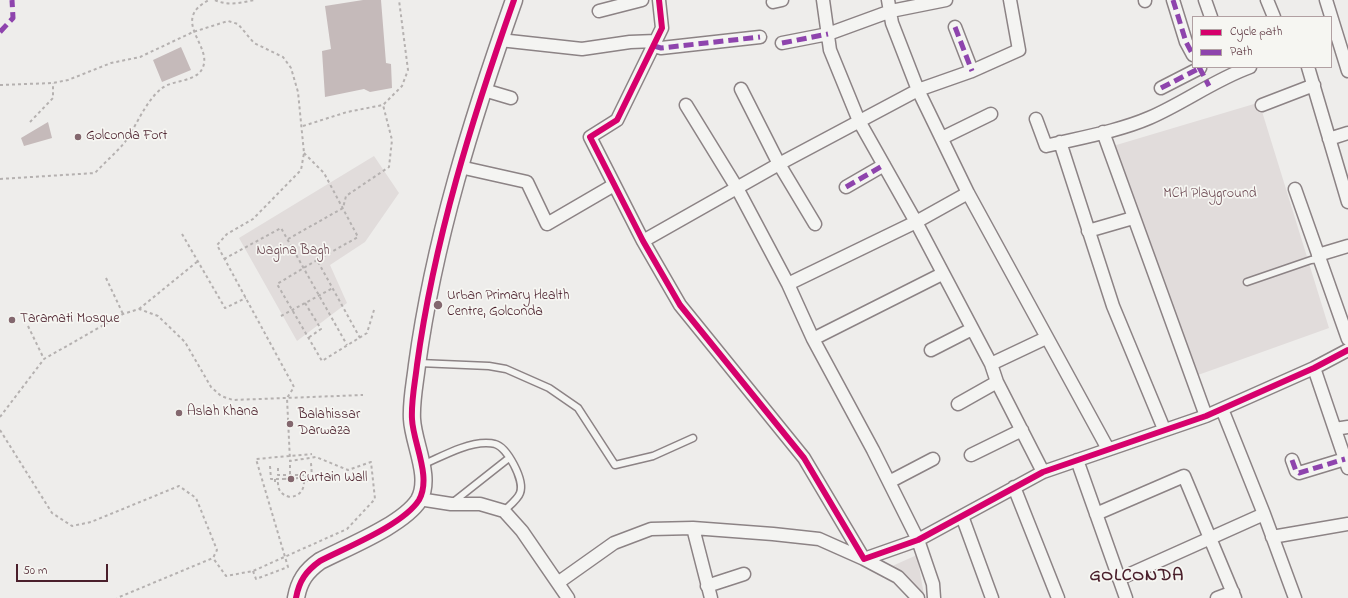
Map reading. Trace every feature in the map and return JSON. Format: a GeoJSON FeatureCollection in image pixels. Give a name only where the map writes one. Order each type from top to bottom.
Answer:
{"type":"FeatureCollection","features":[{"type":"Feature","properties":{"kind":"street"},"geometry":{"type":"LineString","coordinates":[[296,598],[303,575],[309,568],[393,524],[408,512],[419,499],[423,486],[422,465],[412,419],[417,363],[429,292],[450,200],[514,0]]}},
{"type":"Feature","properties":{"kind":"street"},"geometry":{"type":"LineString","coordinates":[[599,11],[642,0]]}},
{"type":"Feature","properties":{"kind":"street"},"geometry":{"type":"LineString","coordinates":[[659,0],[662,28],[617,120],[590,137],[643,241],[680,305],[804,458],[864,559]]}},
{"type":"Feature","properties":{"kind":"street"},"geometry":{"type":"LineString","coordinates":[[823,0],[830,50],[859,121],[916,222],[942,274],[991,364],[997,382],[1043,472]]}},
{"type":"Feature","properties":{"kind":"street"},"geometry":{"type":"LineString","coordinates":[[782,43],[828,34],[890,5],[946,0]]}},
{"type":"Feature","properties":{"kind":"street"},"geometry":{"type":"LineString","coordinates":[[643,241],[779,164],[918,90],[972,71],[1019,50],[1010,0]]}},
{"type":"Feature","properties":{"kind":"street"},"geometry":{"type":"LineString","coordinates":[[1172,0],[1186,42],[1192,53]]}},
{"type":"Feature","properties":{"kind":"street"},"geometry":{"type":"LineString","coordinates":[[1205,0],[1211,16]]}},
{"type":"Feature","properties":{"kind":"street"},"geometry":{"type":"LineString","coordinates":[[1267,0],[1274,16]]}},
{"type":"Feature","properties":{"kind":"street"},"geometry":{"type":"LineString","coordinates":[[1326,0],[1339,34],[1348,71]]}},
{"type":"Feature","properties":{"kind":"street"},"geometry":{"type":"LineString","coordinates":[[890,5],[892,23],[918,90],[968,193],[1108,449]]}},
{"type":"Feature","properties":{"kind":"street"},"geometry":{"type":"LineString","coordinates":[[955,27],[972,71]]}},
{"type":"Feature","properties":{"kind":"street"},"geometry":{"type":"LineString","coordinates":[[500,40],[582,50],[630,42],[655,44],[661,48],[760,37]]}},
{"type":"Feature","properties":{"kind":"street"},"geometry":{"type":"LineString","coordinates":[[1161,88],[1199,68],[1209,86]]}},
{"type":"Feature","properties":{"kind":"street"},"geometry":{"type":"LineString","coordinates":[[1036,119],[1046,146],[1103,132],[1149,118],[1209,86],[1230,70],[1243,68]]}},
{"type":"Feature","properties":{"kind":"street"},"geometry":{"type":"LineString","coordinates":[[1308,68],[1348,202]]}},
{"type":"Feature","properties":{"kind":"street"},"geometry":{"type":"LineString","coordinates":[[1262,105],[1314,85]]}},
{"type":"Feature","properties":{"kind":"street"},"geometry":{"type":"LineString","coordinates":[[741,89],[779,164],[815,224]]}},
{"type":"Feature","properties":{"kind":"street"},"geometry":{"type":"LineString","coordinates":[[484,90],[511,98]]}},
{"type":"Feature","properties":{"kind":"street"},"geometry":{"type":"LineString","coordinates":[[686,105],[737,188],[788,284],[813,339],[889,482],[918,540],[933,584],[934,598]]}},
{"type":"Feature","properties":{"kind":"street"},"geometry":{"type":"LineString","coordinates":[[942,138],[991,114]]}},
{"type":"Feature","properties":{"kind":"street"},"geometry":{"type":"LineString","coordinates":[[1103,132],[1206,416]]}},
{"type":"Feature","properties":{"kind":"street"},"geometry":{"type":"LineString","coordinates":[[1329,139],[1348,133]]}},
{"type":"Feature","properties":{"kind":"street"},"geometry":{"type":"LineString","coordinates":[[1060,142],[1113,306],[1164,429]]}},
{"type":"Feature","properties":{"kind":"street"},"geometry":{"type":"LineString","coordinates":[[846,187],[884,165]]}},
{"type":"Feature","properties":{"kind":"street"},"geometry":{"type":"LineString","coordinates":[[460,168],[527,182],[546,224],[614,185]]}},
{"type":"Feature","properties":{"kind":"street"},"geometry":{"type":"LineString","coordinates":[[1295,189],[1348,339]]}},
{"type":"Feature","properties":{"kind":"street"},"geometry":{"type":"LineString","coordinates":[[788,284],[916,222],[968,193]]}},
{"type":"Feature","properties":{"kind":"street"},"geometry":{"type":"LineString","coordinates":[[1088,231],[1134,218]]}},
{"type":"Feature","properties":{"kind":"street"},"geometry":{"type":"LineString","coordinates":[[1318,257],[1348,246]]}},
{"type":"Feature","properties":{"kind":"street"},"geometry":{"type":"LineString","coordinates":[[813,339],[942,274]]}},
{"type":"Feature","properties":{"kind":"street"},"geometry":{"type":"LineString","coordinates":[[931,350],[972,329]]}},
{"type":"Feature","properties":{"kind":"street"},"geometry":{"type":"LineString","coordinates":[[991,364],[1046,338]]}},
{"type":"Feature","properties":{"kind":"street"},"geometry":{"type":"LineString","coordinates":[[864,559],[918,540],[1043,472],[1164,429],[1206,416],[1314,368],[1348,350]]}},
{"type":"Feature","properties":{"kind":"street"},"geometry":{"type":"LineString","coordinates":[[1292,460],[1296,472],[1299,473],[1347,464],[1314,368]]}},
{"type":"Feature","properties":{"kind":"street"},"geometry":{"type":"LineString","coordinates":[[958,404],[997,382]]}},
{"type":"Feature","properties":{"kind":"street"},"geometry":{"type":"LineString","coordinates":[[1222,409],[1264,514],[1295,598]]}},
{"type":"Feature","properties":{"kind":"street"},"geometry":{"type":"LineString","coordinates":[[1335,429],[1348,426]]}},
{"type":"Feature","properties":{"kind":"street"},"geometry":{"type":"LineString","coordinates":[[971,455],[1022,430]]}},
{"type":"Feature","properties":{"kind":"street"},"geometry":{"type":"LineString","coordinates":[[889,482],[933,459]]}},
{"type":"Feature","properties":{"kind":"street"},"geometry":{"type":"LineString","coordinates":[[1077,460],[1126,598]]}},
{"type":"Feature","properties":{"kind":"street"},"geometry":{"type":"LineString","coordinates":[[1096,514],[1184,476],[1234,595],[1217,598]]}},
{"type":"Feature","properties":{"kind":"street"},"geometry":{"type":"LineString","coordinates":[[1014,487],[1058,598]]}},
{"type":"Feature","properties":{"kind":"street"},"geometry":{"type":"LineString","coordinates":[[419,499],[451,504],[480,504],[504,511],[522,531],[559,582],[568,598]]}},
{"type":"Feature","properties":{"kind":"street"},"geometry":{"type":"LineString","coordinates":[[1119,579],[1264,514]]}},
{"type":"Feature","properties":{"kind":"street"},"geometry":{"type":"LineString","coordinates":[[962,516],[992,598]]}},
{"type":"Feature","properties":{"kind":"street"},"geometry":{"type":"LineString","coordinates":[[1272,537],[1348,524]]}},
{"type":"Feature","properties":{"kind":"street"},"geometry":{"type":"LineString","coordinates":[[693,528],[711,598]]}},
{"type":"Feature","properties":{"kind":"street"},"geometry":{"type":"LineString","coordinates":[[559,582],[614,543],[651,529],[693,528],[819,539],[864,559],[898,577],[918,598]]}},
{"type":"Feature","properties":{"kind":"street"},"geometry":{"type":"LineString","coordinates":[[707,586],[744,574]]}},
{"type":"Feature","properties":{"kind":"lane"},"geometry":{"type":"LineString","coordinates":[[1247,282],[1318,257]]}},
{"type":"Feature","properties":{"kind":"lane"},"geometry":{"type":"LineString","coordinates":[[417,363],[489,366],[506,369],[549,388],[578,408],[615,465],[653,456],[693,438]]}},
{"type":"Feature","properties":{"kind":"lane"},"geometry":{"type":"LineString","coordinates":[[422,465],[471,445],[484,443],[496,444],[505,451],[518,473],[521,485],[520,494],[504,511]]}},
{"type":"Feature","properties":{"kind":"lane"},"geometry":{"type":"LineString","coordinates":[[451,504],[509,458]]}},
{"type":"Feature","properties":{"kind":"path"},"geometry":{"type":"LineString","coordinates":[[0,179],[95,173],[124,142],[154,94],[163,87],[196,75],[203,66],[204,53],[193,32],[193,17],[200,4],[209,0]]}},
{"type":"Feature","properties":{"kind":"path"},"geometry":{"type":"LineString","coordinates":[[215,0],[238,4],[254,0]]}},
{"type":"Feature","properties":{"kind":"path"},"geometry":{"type":"LineString","coordinates":[[303,126],[347,112],[383,105],[402,86],[408,70],[399,0]]}},
{"type":"Feature","properties":{"kind":"path"},"geometry":{"type":"LineString","coordinates":[[0,85],[53,83],[68,80],[112,64],[140,57],[193,32],[228,21],[238,24],[254,43],[283,56],[291,68],[298,92],[303,126],[304,153],[301,170],[289,184],[253,219],[227,234],[217,245],[294,387],[286,398],[290,474]]}},
{"type":"Feature","properties":{"kind":"path"},"geometry":{"type":"LineString","coordinates":[[30,122],[53,98],[53,83]]}},
{"type":"Feature","properties":{"kind":"path"},"geometry":{"type":"LineString","coordinates":[[288,240],[343,208],[346,196],[389,167],[392,140],[383,105]]}},
{"type":"Feature","properties":{"kind":"path"},"geometry":{"type":"LineString","coordinates":[[304,153],[324,173],[358,237],[277,284],[322,362],[367,333],[374,310]]}},
{"type":"Feature","properties":{"kind":"path"},"geometry":{"type":"LineString","coordinates":[[224,259],[281,228],[347,346]]}},
{"type":"Feature","properties":{"kind":"path"},"geometry":{"type":"LineString","coordinates":[[182,234],[224,308],[246,298]]}},
{"type":"Feature","properties":{"kind":"path"},"geometry":{"type":"LineString","coordinates":[[317,260],[360,338]]}},
{"type":"Feature","properties":{"kind":"path"},"geometry":{"type":"LineString","coordinates":[[0,417],[44,359],[123,314],[139,309],[198,261]]}},
{"type":"Feature","properties":{"kind":"path"},"geometry":{"type":"LineString","coordinates":[[106,278],[123,314]]}},
{"type":"Feature","properties":{"kind":"path"},"geometry":{"type":"LineString","coordinates":[[281,316],[333,288]]}},
{"type":"Feature","properties":{"kind":"path"},"geometry":{"type":"LineString","coordinates":[[305,303],[321,329],[308,338]]}},
{"type":"Feature","properties":{"kind":"path"},"geometry":{"type":"LineString","coordinates":[[139,309],[158,316],[185,342],[211,387],[221,396],[233,400],[363,395]]}},
{"type":"Feature","properties":{"kind":"path"},"geometry":{"type":"LineString","coordinates":[[28,326],[44,359]]}},
{"type":"Feature","properties":{"kind":"path"},"geometry":{"type":"LineString","coordinates":[[0,430],[52,513],[72,526],[92,522],[179,486],[196,498],[217,550],[213,558],[117,598]]}},
{"type":"Feature","properties":{"kind":"path"},"geometry":{"type":"LineString","coordinates":[[253,571],[256,579],[288,567],[256,460],[312,454]]}},
{"type":"Feature","properties":{"kind":"path"},"geometry":{"type":"LineString","coordinates":[[213,558],[226,576],[253,571],[347,529],[375,499],[371,462],[348,470],[316,457],[290,461]]}},
{"type":"Feature","properties":{"kind":"path"},"geometry":{"type":"LineString","coordinates":[[270,466],[271,479],[312,478],[311,462]]}},
{"type":"Feature","properties":{"kind":"path"},"geometry":{"type":"LineString","coordinates":[[278,468],[278,475],[305,475],[305,468]]}},
{"type":"Feature","properties":{"kind":"path"},"geometry":{"type":"LineString","coordinates":[[298,474],[299,478]]}},
{"type":"Feature","properties":{"kind":"path"},"geometry":{"type":"LineString","coordinates":[[275,479],[275,483],[278,483],[278,488],[281,492],[290,497],[300,494],[303,489],[304,481],[308,481],[307,478]]}},
{"type":"Feature","properties":{"kind":"green space","name":"MCH Playground"},"geometry":{"type":"Polygon","coordinates":[[[1254,104],[1260,105],[1329,328],[1198,375],[1113,146],[1254,104]]]}},
{"type":"Feature","properties":{"kind":"green space","name":"Nagina Bagh"},"geometry":{"type":"Polygon","coordinates":[[[374,156],[399,193],[365,242],[330,265],[347,303],[297,341],[239,238],[374,156]]]}},
{"type":"Feature","properties":{"kind":"green space"},"geometry":{"type":"Polygon","coordinates":[[[917,555],[924,595],[890,567],[917,555]]]}},
{"type":"Feature","properties":{"kind":"shaded area"},"geometry":{"type":"Polygon","coordinates":[[[363,0],[381,0],[386,63],[391,64],[392,88],[370,92],[364,89],[325,97],[322,51],[331,49],[325,6],[363,0]]]}},
{"type":"Feature","properties":{"kind":"shaded area"},"geometry":{"type":"Polygon","coordinates":[[[181,47],[191,70],[162,82],[153,60],[181,47]]]}},
{"type":"Feature","properties":{"kind":"shaded area"},"geometry":{"type":"Polygon","coordinates":[[[48,122],[52,138],[24,146],[21,138],[48,122]]]}},
{"type":"Feature","properties":{"kind":"marked path"},"geometry":{"type":"LineString","coordinates":[[0,32],[13,18],[12,0]]}},
{"type":"Feature","properties":{"kind":"marked path"},"geometry":{"type":"LineString","coordinates":[[1173,0],[1186,42],[1192,53]]}},
{"type":"Feature","properties":{"kind":"marked path"},"geometry":{"type":"LineString","coordinates":[[955,27],[972,71]]}},
{"type":"Feature","properties":{"kind":"marked path"},"geometry":{"type":"LineString","coordinates":[[782,43],[828,34]]}},
{"type":"Feature","properties":{"kind":"marked path"},"geometry":{"type":"LineString","coordinates":[[654,46],[661,48],[760,37]]}},
{"type":"Feature","properties":{"kind":"marked path"},"geometry":{"type":"LineString","coordinates":[[1200,68],[1209,86]]}},
{"type":"Feature","properties":{"kind":"marked path"},"geometry":{"type":"LineString","coordinates":[[1161,88],[1200,68]]}},
{"type":"Feature","properties":{"kind":"marked path"},"geometry":{"type":"LineString","coordinates":[[846,187],[884,165]]}},
{"type":"Feature","properties":{"kind":"marked path"},"geometry":{"type":"LineString","coordinates":[[1292,460],[1296,471],[1299,473],[1345,459]]}},
{"type":"Feature","properties":{"kind":"cycle path"},"geometry":{"type":"LineString","coordinates":[[296,598],[301,581],[320,561],[388,527],[401,518],[419,500],[424,481],[421,460],[413,428],[412,412],[413,392],[424,318],[433,272],[456,180],[469,135],[514,0]]}},
{"type":"Feature","properties":{"kind":"cycle path"},"geometry":{"type":"LineString","coordinates":[[659,0],[662,28],[617,120],[590,137],[643,241],[680,305],[804,458],[864,559],[918,540],[1043,472],[1206,416],[1314,368],[1348,350]]}},
{"type":"Feature","properties":{"kind":"place","name":"Golconda Fort"},"geometry":{"type":"Point","coordinates":[78,137]}},
{"type":"Feature","properties":{"kind":"place","name":"Urban Primary Health Centre, Golconda"},"geometry":{"type":"Point","coordinates":[438,305]}},
{"type":"Feature","properties":{"kind":"place","name":"Taramati Mosque"},"geometry":{"type":"Point","coordinates":[12,320]}},
{"type":"Feature","properties":{"kind":"place","name":"Aslah Khana"},"geometry":{"type":"Point","coordinates":[179,413]}},
{"type":"Feature","properties":{"kind":"place","name":"Balahissar Darwaza"},"geometry":{"type":"Point","coordinates":[290,424]}},
{"type":"Feature","properties":{"kind":"place","name":"Curtain Wall"},"geometry":{"type":"Point","coordinates":[291,479]}},
{"type":"Feature","properties":{"kind":"district","name":"GOLCONDA"},"geometry":{"type":"Point","coordinates":[1137,577]}}]}
